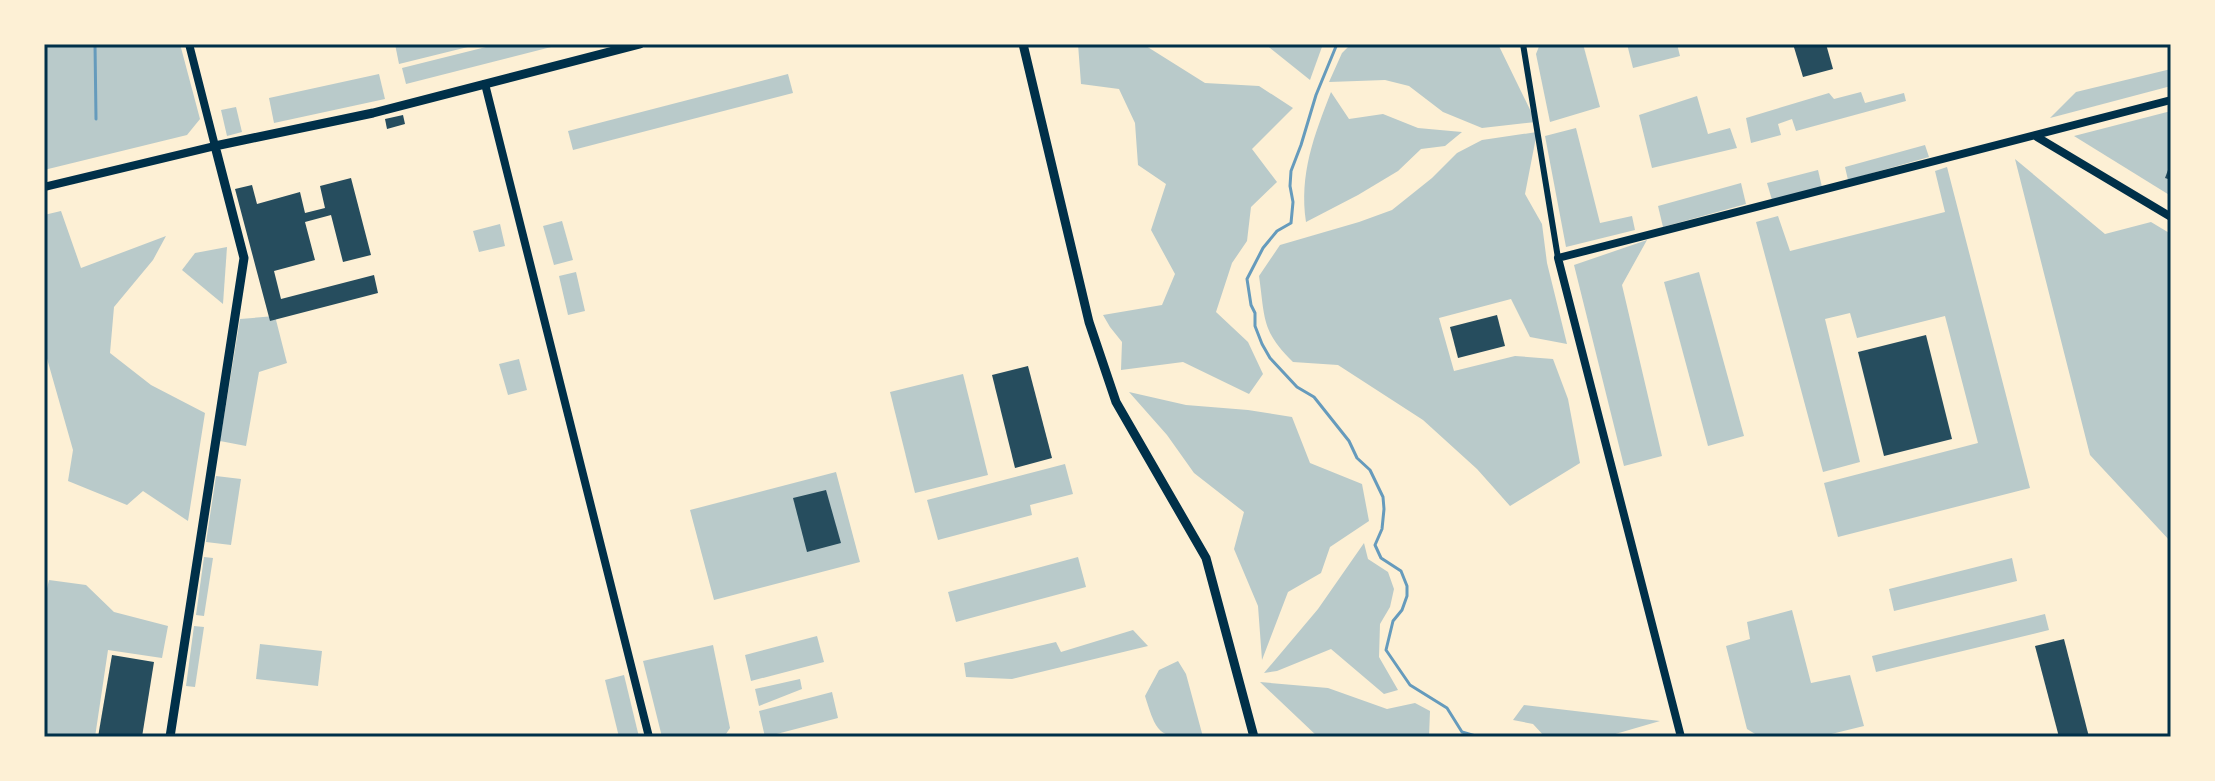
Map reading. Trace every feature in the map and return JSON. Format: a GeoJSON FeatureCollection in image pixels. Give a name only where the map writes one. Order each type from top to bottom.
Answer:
{"type":"FeatureCollection","features":[{"type":"Feature","properties":{"kind":"main road"},"geometry":{"type":"LineString","coordinates":[[170,737],[244,258],[215,146],[373,113],[640,44]]}},
{"type":"Feature","properties":{"kind":"main road"},"geometry":{"type":"LineString","coordinates":[[1023,44],[1089,322],[1116,402],[1206,558],[1254,737]]}},
{"type":"Feature","properties":{"kind":"street"},"geometry":{"type":"LineString","coordinates":[[44,187],[215,146],[189,44]]}},
{"type":"Feature","properties":{"kind":"street"},"geometry":{"type":"LineString","coordinates":[[1523,44],[1558,258],[1681,737]]}},
{"type":"Feature","properties":{"kind":"street"},"geometry":{"type":"LineString","coordinates":[[485,84],[649,737]]}},
{"type":"Feature","properties":{"kind":"street"},"geometry":{"type":"LineString","coordinates":[[1558,258],[2171,100]]}},
{"type":"Feature","properties":{"kind":"street"},"geometry":{"type":"LineString","coordinates":[[2037,137],[2171,217]]}},
{"type":"Feature","properties":{"kind":"shaded area"},"geometry":{"type":"Polygon","coordinates":[[[44,44],[180,44],[200,119],[187,135],[44,170],[44,44]]]}},
{"type":"Feature","properties":{"kind":"shaded area"},"geometry":{"type":"Polygon","coordinates":[[[395,44],[480,44],[399,64],[395,44]]]}},
{"type":"Feature","properties":{"kind":"shaded area"},"geometry":{"type":"Polygon","coordinates":[[[498,44],[563,44],[406,84],[402,68],[498,44]]]}},
{"type":"Feature","properties":{"kind":"shaded area"},"geometry":{"type":"Polygon","coordinates":[[[1078,44],[1146,46],[1205,83],[1259,86],[1293,108],[1252,149],[1277,182],[1251,207],[1247,241],[1232,263],[1216,312],[1248,342],[1263,374],[1249,394],[1183,362],[1121,370],[1122,342],[1103,315],[1162,305],[1175,274],[1151,230],[1166,184],[1138,165],[1135,123],[1119,89],[1081,84],[1078,44]]]}},
{"type":"Feature","properties":{"kind":"shaded area"},"geometry":{"type":"Polygon","coordinates":[[[1265,44],[1323,44],[1310,80],[1265,44]]]}},
{"type":"Feature","properties":{"kind":"shaded area"},"geometry":{"type":"Polygon","coordinates":[[[1351,44],[1498,44],[1536,122],[1482,128],[1443,112],[1409,86],[1385,80],[1329,82],[1342,53],[1351,44]]]}},
{"type":"Feature","properties":{"kind":"shaded area"},"geometry":{"type":"Polygon","coordinates":[[[1540,44],[1583,44],[1600,107],[1550,122],[1536,54],[1540,44]]]}},
{"type":"Feature","properties":{"kind":"shaded area"},"geometry":{"type":"Polygon","coordinates":[[[1627,44],[1677,44],[1680,56],[1633,68],[1627,44]]]}},
{"type":"Feature","properties":{"kind":"shaded area"},"geometry":{"type":"Polygon","coordinates":[[[2171,69],[2171,86],[2050,118],[2076,92],[2171,69]]]}},
{"type":"Feature","properties":{"kind":"shaded area"},"geometry":{"type":"Polygon","coordinates":[[[379,74],[385,99],[274,123],[269,98],[379,74]]]}},
{"type":"Feature","properties":{"kind":"shaded area"},"geometry":{"type":"Polygon","coordinates":[[[788,74],[793,93],[573,150],[568,131],[788,74]]]}},
{"type":"Feature","properties":{"kind":"shaded area"},"geometry":{"type":"Polygon","coordinates":[[[1331,92],[1349,119],[1383,114],[1418,128],[1462,132],[1445,146],[1421,149],[1398,171],[1306,222],[1306,171],[1331,92]]]}},
{"type":"Feature","properties":{"kind":"shaded area"},"geometry":{"type":"Polygon","coordinates":[[[1861,92],[1865,103],[1904,93],[1906,101],[1796,131],[1792,119],[1778,124],[1781,135],[1751,143],[1746,118],[1829,93],[1834,99],[1861,92]]]}},
{"type":"Feature","properties":{"kind":"shaded area"},"geometry":{"type":"Polygon","coordinates":[[[1697,96],[1708,134],[1730,128],[1737,148],[1652,168],[1639,115],[1697,96]]]}},
{"type":"Feature","properties":{"kind":"shaded area"},"geometry":{"type":"Polygon","coordinates":[[[236,107],[242,132],[227,136],[221,110],[236,107]]]}},
{"type":"Feature","properties":{"kind":"shaded area"},"geometry":{"type":"Polygon","coordinates":[[[2171,111],[2171,196],[2074,136],[2171,111]]]}},
{"type":"Feature","properties":{"kind":"shaded area"},"geometry":{"type":"Polygon","coordinates":[[[1576,128],[1600,223],[1632,216],[1635,230],[1566,247],[1545,136],[1576,128]]]}},
{"type":"Feature","properties":{"kind":"shaded area"},"geometry":{"type":"Polygon","coordinates":[[[1537,132],[1525,194],[1542,224],[1547,263],[1567,344],[1530,337],[1511,299],[1439,318],[1454,371],[1515,356],[1553,359],[1568,399],[1580,463],[1510,506],[1477,469],[1423,420],[1338,365],[1293,362],[1275,341],[1266,323],[1259,276],[1280,245],[1392,210],[1457,153],[1482,140],[1537,132]]]}},
{"type":"Feature","properties":{"kind":"shaded area"},"geometry":{"type":"Polygon","coordinates":[[[1925,145],[1929,157],[1848,180],[1845,167],[1925,145]]]}},
{"type":"Feature","properties":{"kind":"shaded area"},"geometry":{"type":"Polygon","coordinates":[[[2015,159],[2105,234],[2151,222],[2171,234],[2171,542],[2090,455],[2015,159]]]}},
{"type":"Feature","properties":{"kind":"shaded area"},"geometry":{"type":"Polygon","coordinates":[[[1947,167],[2030,488],[1838,537],[1824,483],[1978,443],[1945,316],[1857,338],[1850,313],[1825,319],[1860,462],[1823,472],[1756,222],[1778,216],[1790,251],[1945,212],[1935,171],[1947,167]]]}},
{"type":"Feature","properties":{"kind":"shaded area"},"geometry":{"type":"Polygon","coordinates":[[[1818,170],[1822,187],[1772,200],[1767,183],[1818,170]]]}},
{"type":"Feature","properties":{"kind":"shaded area"},"geometry":{"type":"Polygon","coordinates":[[[1741,183],[1746,204],[1663,227],[1658,206],[1741,183]]]}},
{"type":"Feature","properties":{"kind":"shaded area"},"geometry":{"type":"Polygon","coordinates":[[[61,211],[81,268],[166,236],[153,260],[114,307],[110,353],[151,385],[205,413],[188,521],[143,491],[127,505],[68,481],[73,450],[44,348],[44,215],[61,211]]]}},
{"type":"Feature","properties":{"kind":"shaded area"},"geometry":{"type":"Polygon","coordinates":[[[562,221],[573,260],[554,265],[543,226],[562,221]]]}},
{"type":"Feature","properties":{"kind":"shaded area"},"geometry":{"type":"Polygon","coordinates":[[[500,224],[505,246],[479,252],[473,231],[500,224]]]}},
{"type":"Feature","properties":{"kind":"shaded area"},"geometry":{"type":"Polygon","coordinates":[[[1647,240],[1622,285],[1662,456],[1624,466],[1574,265],[1647,240]]]}},
{"type":"Feature","properties":{"kind":"shaded area"},"geometry":{"type":"Polygon","coordinates":[[[227,247],[223,304],[182,270],[195,253],[227,247]]]}},
{"type":"Feature","properties":{"kind":"shaded area"},"geometry":{"type":"Polygon","coordinates":[[[576,272],[585,311],[568,315],[559,276],[576,272]]]}},
{"type":"Feature","properties":{"kind":"shaded area"},"geometry":{"type":"Polygon","coordinates":[[[1699,272],[1744,436],[1708,446],[1664,282],[1699,272]]]}},
{"type":"Feature","properties":{"kind":"shaded area"},"geometry":{"type":"Polygon","coordinates":[[[275,316],[287,363],[259,372],[246,446],[220,441],[240,319],[275,316]]]}},
{"type":"Feature","properties":{"kind":"shaded area"},"geometry":{"type":"Polygon","coordinates":[[[519,359],[527,390],[508,395],[499,364],[519,359]]]}},
{"type":"Feature","properties":{"kind":"shaded area"},"geometry":{"type":"Polygon","coordinates":[[[963,374],[988,475],[915,493],[890,392],[963,374]]]}},
{"type":"Feature","properties":{"kind":"shaded area"},"geometry":{"type":"Polygon","coordinates":[[[1129,392],[1186,405],[1292,417],[1310,463],[1362,484],[1369,521],[1330,547],[1321,573],[1288,592],[1262,660],[1258,606],[1234,549],[1244,512],[1194,473],[1167,435],[1129,392]]]}},
{"type":"Feature","properties":{"kind":"shaded area"},"geometry":{"type":"Polygon","coordinates":[[[1065,464],[1073,494],[1030,505],[1032,515],[938,540],[927,500],[1065,464]]]}},
{"type":"Feature","properties":{"kind":"shaded area"},"geometry":{"type":"Polygon","coordinates":[[[836,472],[860,562],[714,600],[690,510],[836,472]]]}},
{"type":"Feature","properties":{"kind":"shaded area"},"geometry":{"type":"Polygon","coordinates":[[[216,476],[241,479],[231,545],[206,542],[216,476]]]}},
{"type":"Feature","properties":{"kind":"shaded area"},"geometry":{"type":"Polygon","coordinates":[[[1364,543],[1368,559],[1388,572],[1394,589],[1390,607],[1380,624],[1379,657],[1398,690],[1384,694],[1331,649],[1277,671],[1264,673],[1318,609],[1364,543]]]}},
{"type":"Feature","properties":{"kind":"shaded area"},"geometry":{"type":"Polygon","coordinates":[[[204,557],[213,558],[204,616],[196,615],[204,557]]]}},
{"type":"Feature","properties":{"kind":"shaded area"},"geometry":{"type":"Polygon","coordinates":[[[1078,557],[1086,587],[956,622],[948,592],[1078,557]]]}},
{"type":"Feature","properties":{"kind":"shaded area"},"geometry":{"type":"Polygon","coordinates":[[[2012,558],[2017,581],[1894,611],[1889,589],[2012,558]]]}},
{"type":"Feature","properties":{"kind":"shaded area"},"geometry":{"type":"Polygon","coordinates":[[[49,580],[86,585],[114,612],[168,626],[162,658],[108,650],[95,737],[44,737],[44,602],[49,580]]]}},
{"type":"Feature","properties":{"kind":"shaded area"},"geometry":{"type":"Polygon","coordinates":[[[1792,610],[1811,683],[1850,675],[1864,726],[1819,737],[1760,737],[1747,729],[1726,646],[1750,639],[1747,622],[1792,610]]]}},
{"type":"Feature","properties":{"kind":"shaded area"},"geometry":{"type":"Polygon","coordinates":[[[2045,614],[2049,630],[1876,672],[1872,656],[2045,614]]]}},
{"type":"Feature","properties":{"kind":"shaded area"},"geometry":{"type":"Polygon","coordinates":[[[194,626],[204,627],[195,687],[186,686],[194,626]]]}},
{"type":"Feature","properties":{"kind":"shaded area"},"geometry":{"type":"Polygon","coordinates":[[[1133,630],[1148,646],[1012,679],[966,677],[964,663],[1056,642],[1061,652],[1133,630]]]}},
{"type":"Feature","properties":{"kind":"shaded area"},"geometry":{"type":"Polygon","coordinates":[[[817,636],[824,662],[751,681],[745,655],[817,636]]]}},
{"type":"Feature","properties":{"kind":"shaded area"},"geometry":{"type":"Polygon","coordinates":[[[260,644],[322,651],[318,686],[256,679],[260,644]]]}},
{"type":"Feature","properties":{"kind":"shaded area"},"geometry":{"type":"Polygon","coordinates":[[[713,645],[730,728],[724,737],[662,737],[643,661],[713,645]]]}},
{"type":"Feature","properties":{"kind":"shaded area"},"geometry":{"type":"Polygon","coordinates":[[[1178,661],[1186,674],[1203,737],[1163,732],[1149,710],[1145,696],[1159,670],[1178,661]]]}},
{"type":"Feature","properties":{"kind":"shaded area"},"geometry":{"type":"Polygon","coordinates":[[[624,675],[639,737],[619,737],[605,680],[624,675]]]}},
{"type":"Feature","properties":{"kind":"shaded area"},"geometry":{"type":"Polygon","coordinates":[[[800,679],[802,689],[759,706],[755,689],[800,679]]]}},
{"type":"Feature","properties":{"kind":"shaded area"},"geometry":{"type":"Polygon","coordinates":[[[1260,682],[1328,688],[1387,709],[1415,703],[1430,711],[1429,737],[1318,737],[1260,682]]]}},
{"type":"Feature","properties":{"kind":"shaded area"},"geometry":{"type":"Polygon","coordinates":[[[832,692],[838,718],[765,737],[759,711],[832,692]]]}},
{"type":"Feature","properties":{"kind":"shaded area"},"geometry":{"type":"Polygon","coordinates":[[[1524,705],[1660,721],[1605,737],[1545,737],[1533,724],[1513,720],[1524,705]]]}},
{"type":"Feature","properties":{"kind":"building"},"geometry":{"type":"Polygon","coordinates":[[[1793,44],[1826,44],[1833,69],[1803,77],[1793,44]]]}},
{"type":"Feature","properties":{"kind":"building"},"geometry":{"type":"Polygon","coordinates":[[[403,115],[405,124],[387,129],[385,119],[403,115]]]}},
{"type":"Feature","properties":{"kind":"building"},"geometry":{"type":"Polygon","coordinates":[[[2171,162],[2171,180],[2165,178],[2171,162]]]}},
{"type":"Feature","properties":{"kind":"building"},"geometry":{"type":"Polygon","coordinates":[[[351,178],[371,255],[343,262],[331,215],[305,222],[315,260],[274,271],[281,299],[374,275],[378,293],[270,321],[235,189],[252,185],[257,204],[300,192],[305,213],[325,208],[320,186],[351,178]]]}},
{"type":"Feature","properties":{"kind":"building"},"geometry":{"type":"Polygon","coordinates":[[[1497,315],[1505,346],[1458,358],[1450,327],[1497,315]]]}},
{"type":"Feature","properties":{"kind":"building"},"geometry":{"type":"Polygon","coordinates":[[[1926,335],[1952,439],[1884,456],[1858,352],[1926,335]]]}},
{"type":"Feature","properties":{"kind":"building"},"geometry":{"type":"Polygon","coordinates":[[[1028,366],[1052,458],[1015,468],[992,375],[1028,366]]]}},
{"type":"Feature","properties":{"kind":"building"},"geometry":{"type":"Polygon","coordinates":[[[826,490],[841,543],[807,552],[793,498],[826,490]]]}},
{"type":"Feature","properties":{"kind":"building"},"geometry":{"type":"Polygon","coordinates":[[[2064,639],[2089,737],[2059,737],[2035,646],[2064,639]]]}},
{"type":"Feature","properties":{"kind":"building"},"geometry":{"type":"Polygon","coordinates":[[[112,655],[154,662],[142,737],[98,737],[112,655]]]}},
{"type":"Feature","properties":{"kind":"waterway"},"geometry":{"type":"LineString","coordinates":[[95,44],[96,119]]}},
{"type":"Feature","properties":{"kind":"waterway"},"geometry":{"type":"LineString","coordinates":[[1337,44],[1291,171],[1291,223],[1277,231],[1263,248],[1247,279],[1255,326],[1270,358],[1297,387],[1314,397],[1349,441],[1357,458],[1370,470],[1383,497],[1382,529],[1375,545],[1381,558],[1401,571],[1407,586],[1407,596],[1402,610],[1393,621],[1386,650],[1410,685],[1447,708],[1462,732],[1479,737]]}}]}
